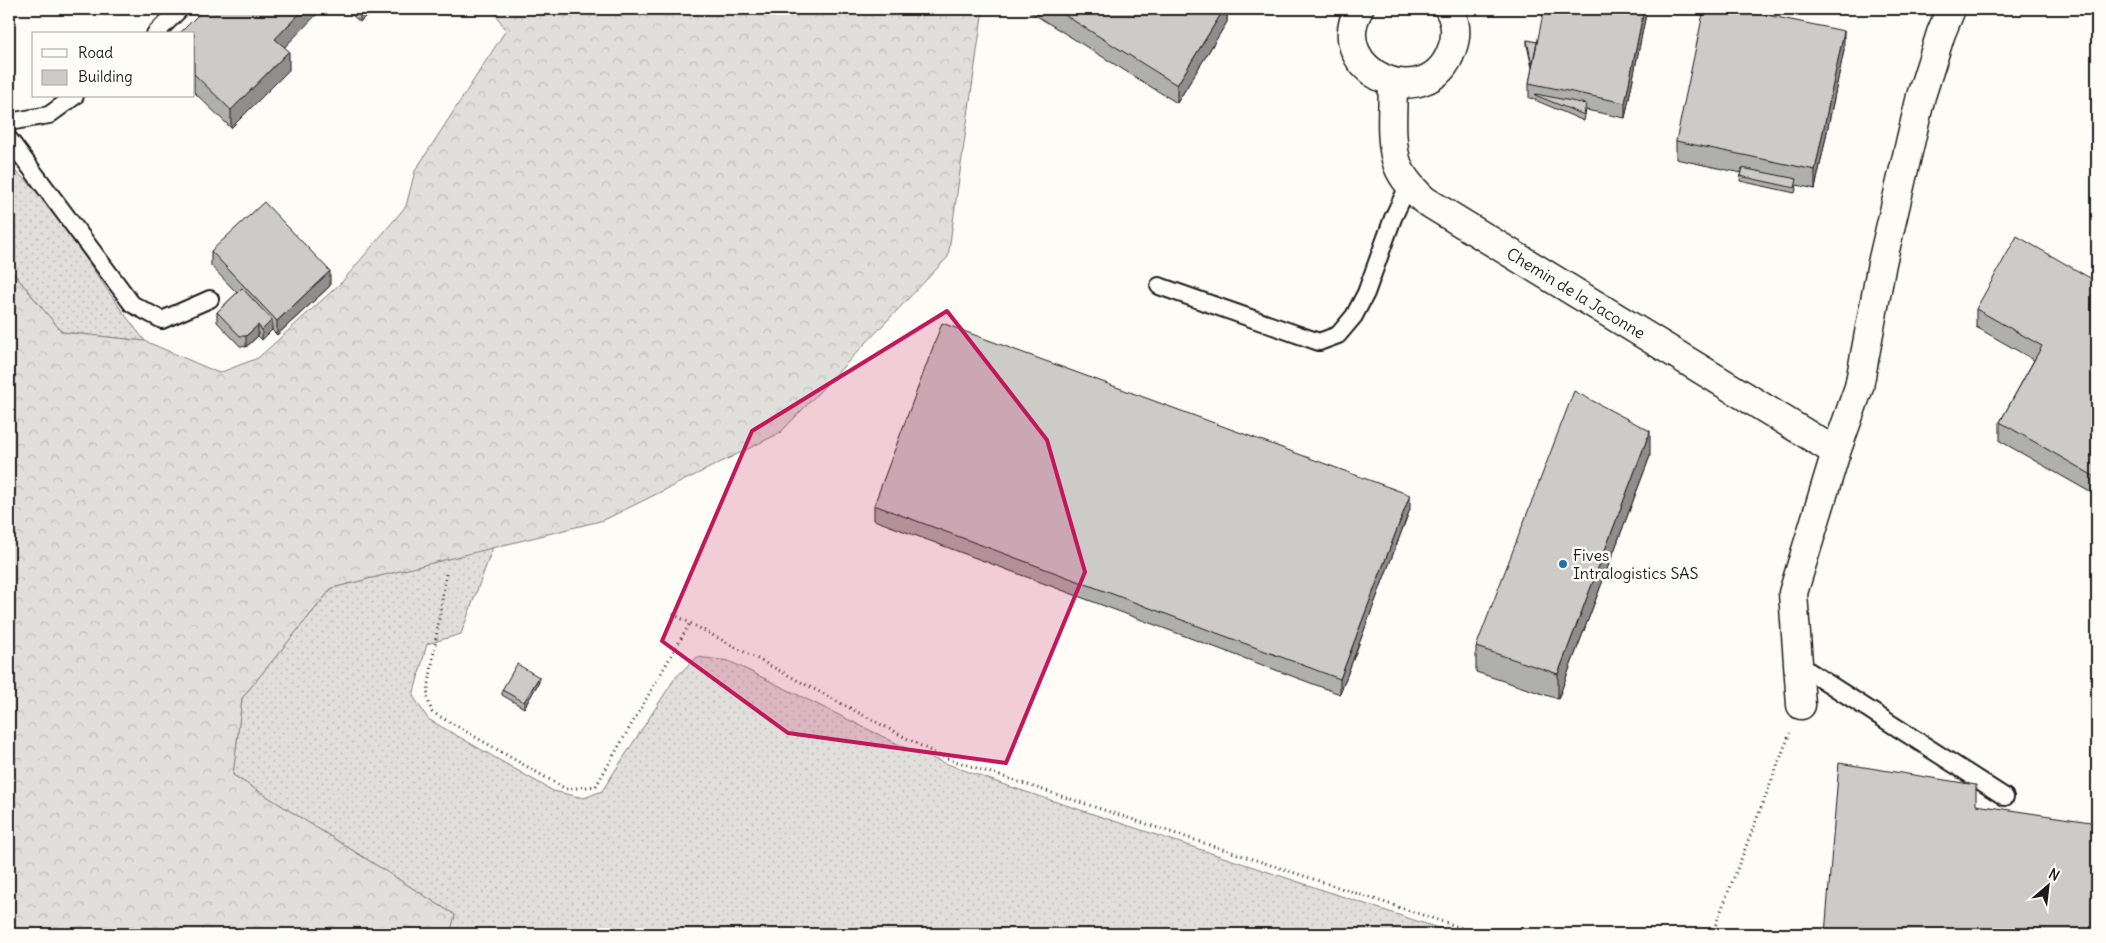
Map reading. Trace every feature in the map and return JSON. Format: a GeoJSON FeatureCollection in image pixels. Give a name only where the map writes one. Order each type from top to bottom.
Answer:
{"type":"FeatureCollection","features":[{"type":"Feature","properties":{"kind":"street"},"geometry":{"type":"LineString","coordinates":[[1359,9],[1352,32],[1355,50],[1364,65],[1377,77],[1393,83],[1410,84],[1426,80],[1440,70],[1449,57],[1454,42],[1455,26],[1449,9]]}},
{"type":"Feature","properties":{"kind":"street"},"geometry":{"type":"LineString","coordinates":[[1801,705],[1793,593],[1836,452],[1859,387],[1882,263],[1921,96],[1941,33],[1951,9]]}},
{"type":"Feature","properties":{"kind":"street","name":"Chemin de la Jaconne"},"geometry":{"type":"LineString","coordinates":[[1393,83],[1394,143],[1398,165],[1409,184],[1424,200],[1836,452]]}},
{"type":"Feature","properties":{"kind":"lane"},"geometry":{"type":"LineString","coordinates":[[156,32],[180,9]]}},
{"type":"Feature","properties":{"kind":"lane"},"geometry":{"type":"LineString","coordinates":[[9,122],[49,115],[72,98]]}},
{"type":"Feature","properties":{"kind":"lane"},"geometry":{"type":"LineString","coordinates":[[9,139],[132,304],[162,320],[210,299]]}},
{"type":"Feature","properties":{"kind":"lane"},"geometry":{"type":"LineString","coordinates":[[1159,286],[1319,342],[1338,335],[1354,316],[1366,293],[1393,218],[1409,184]]}},
{"type":"Feature","properties":{"kind":"lane"},"geometry":{"type":"LineString","coordinates":[[1798,664],[2005,797]]}},
{"type":"Feature","properties":{"kind":"path"},"geometry":{"type":"LineString","coordinates":[[9,13],[14,9]]}},
{"type":"Feature","properties":{"kind":"path"},"geometry":{"type":"LineString","coordinates":[[446,574],[428,697],[432,712],[566,789],[596,786],[690,623]]}},
{"type":"Feature","properties":{"kind":"path"},"geometry":{"type":"LineString","coordinates":[[673,614],[940,756],[1480,934]]}},
{"type":"Feature","properties":{"kind":"path"},"geometry":{"type":"LineString","coordinates":[[1712,934],[1801,705]]}},
{"type":"Feature","properties":{"kind":"highlighted area"},"geometry":{"type":"Polygon","coordinates":[[[947,311],[1047,440],[1085,572],[1006,763],[788,733],[662,641],[752,431],[947,311]]]}},
{"type":"Feature","properties":{"kind":"green space"},"geometry":{"type":"Polygon","coordinates":[[[492,9],[983,9],[948,257],[780,433],[604,520],[332,588],[242,698],[233,775],[455,915],[450,934],[9,934],[9,268],[62,332],[145,341],[219,373],[258,358],[342,282],[406,206],[415,171],[506,30],[492,9]]]}},
{"type":"Feature","properties":{"kind":"green space"},"geometry":{"type":"Polygon","coordinates":[[[9,167],[30,184],[48,204],[119,307],[145,341],[62,332],[9,268],[9,167]]]}},
{"type":"Feature","properties":{"kind":"green space"},"geometry":{"type":"Polygon","coordinates":[[[493,547],[461,634],[427,644],[413,696],[428,719],[553,791],[584,798],[602,791],[675,678],[697,657],[729,661],[912,751],[1002,784],[1456,934],[450,934],[455,915],[233,775],[242,698],[332,588],[493,547]]]}},
{"type":"Feature","properties":{"kind":"building"},"geometry":{"type":"Polygon","coordinates":[[[204,9],[304,9],[275,39],[289,51],[231,110],[195,75],[195,32],[181,32],[204,9]]]}},
{"type":"Feature","properties":{"kind":"building"},"geometry":{"type":"Polygon","coordinates":[[[1055,9],[1224,9],[1177,85],[1055,9]]]}},
{"type":"Feature","properties":{"kind":"building"},"geometry":{"type":"Polygon","coordinates":[[[1544,9],[1644,9],[1625,103],[1529,83],[1544,9]]]}},
{"type":"Feature","properties":{"kind":"building"},"geometry":{"type":"Polygon","coordinates":[[[1704,9],[1738,9],[1844,31],[1815,170],[1676,141],[1704,9]]]}},
{"type":"Feature","properties":{"kind":"building"},"geometry":{"type":"Polygon","coordinates":[[[1527,40],[1537,42],[1532,65],[1527,40]]]}},
{"type":"Feature","properties":{"kind":"building"},"geometry":{"type":"Polygon","coordinates":[[[1535,95],[1586,104],[1584,115],[1535,95]]]}},
{"type":"Feature","properties":{"kind":"building"},"geometry":{"type":"Polygon","coordinates":[[[1742,168],[1797,179],[1795,188],[1740,176],[1742,168]]]}},
{"type":"Feature","properties":{"kind":"building"},"geometry":{"type":"Polygon","coordinates":[[[264,202],[330,271],[277,321],[211,251],[264,202]]]}},
{"type":"Feature","properties":{"kind":"building"},"geometry":{"type":"Polygon","coordinates":[[[2017,236],[2097,282],[2097,478],[2000,422],[2042,346],[1976,309],[2017,236]]]}},
{"type":"Feature","properties":{"kind":"building"},"geometry":{"type":"Polygon","coordinates":[[[242,288],[272,320],[262,330],[258,325],[246,336],[240,336],[217,312],[242,288]]]}},
{"type":"Feature","properties":{"kind":"building"},"geometry":{"type":"Polygon","coordinates":[[[942,323],[1410,495],[1340,679],[874,505],[942,323]]]}},
{"type":"Feature","properties":{"kind":"building","name":"Fives Intralogistics SAS"},"geometry":{"type":"Polygon","coordinates":[[[1574,391],[1650,431],[1558,674],[1476,647],[1574,391]]]}},
{"type":"Feature","properties":{"kind":"building"},"geometry":{"type":"Polygon","coordinates":[[[517,664],[539,677],[524,702],[502,690],[517,664]]]}},
{"type":"Feature","properties":{"kind":"building"},"geometry":{"type":"Polygon","coordinates":[[[1839,763],[1976,785],[1976,805],[2097,823],[2097,934],[1825,934],[1839,763]]]}},
{"type":"Feature","properties":{"kind":"place","name":"Fives Intralogistics SAS"},"geometry":{"type":"Point","coordinates":[1563,564]}}]}
